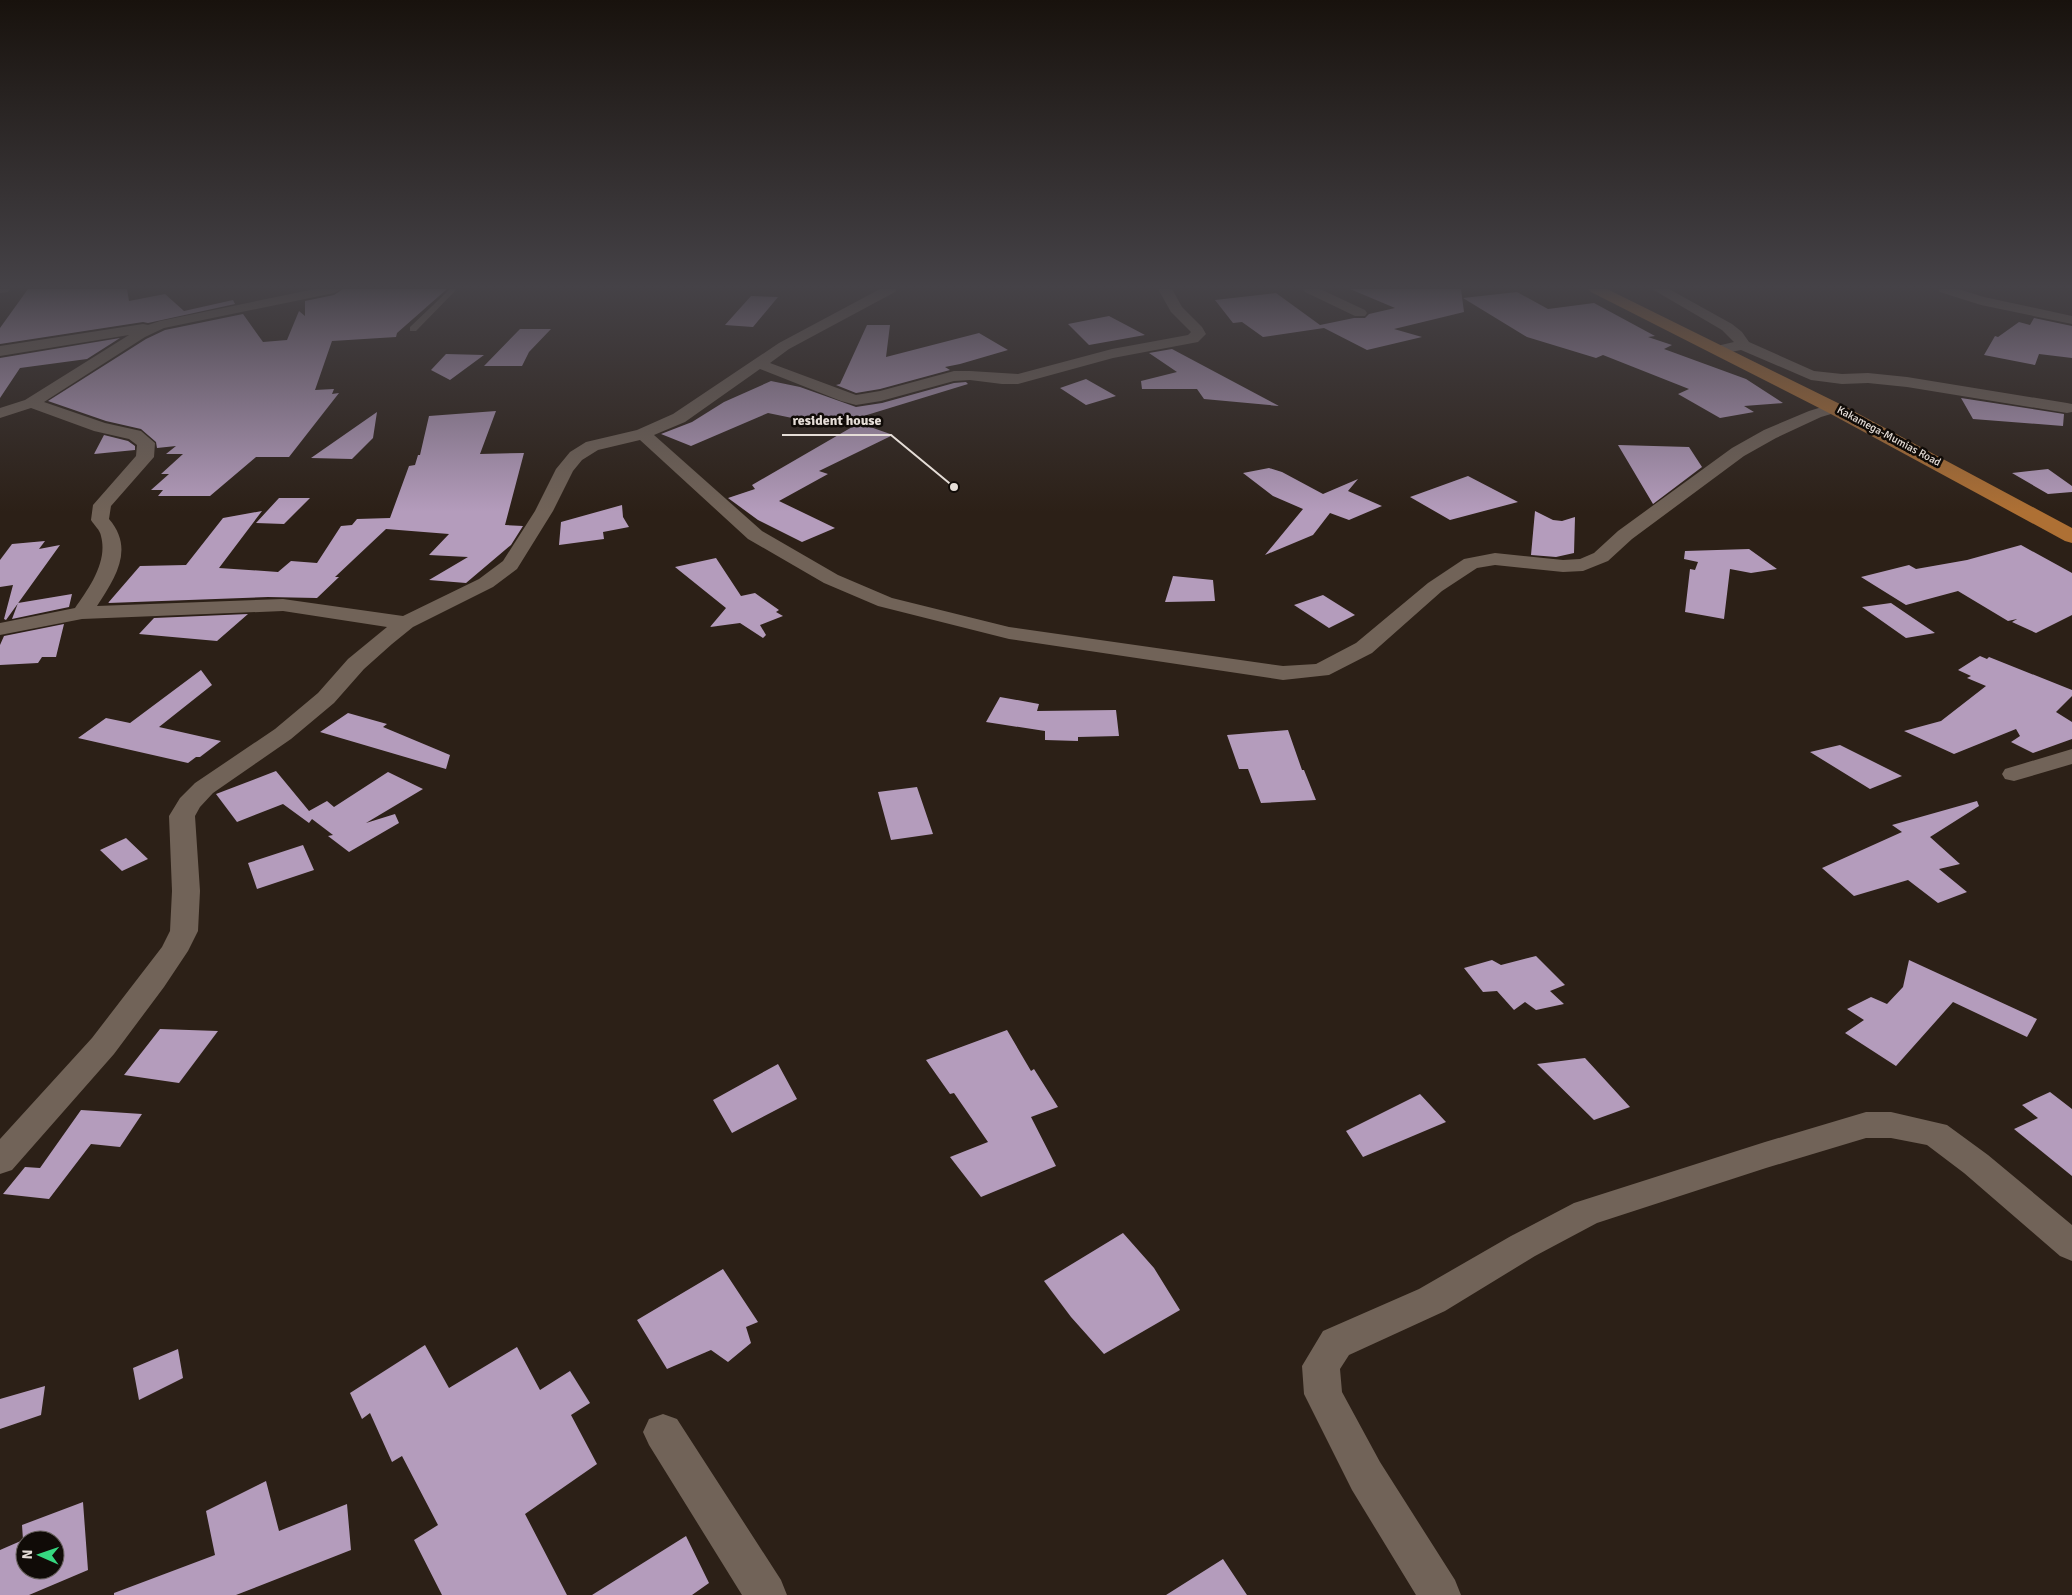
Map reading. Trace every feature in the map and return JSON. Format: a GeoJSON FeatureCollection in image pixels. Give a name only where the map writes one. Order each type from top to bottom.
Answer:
{"type":"FeatureCollection","features":[{"type":"Feature","properties":{"kind":"highway","name":"Kakamega-Mumias Road"},"geometry":{"type":"LineString","coordinates":[[1747,363],[1921,452],[2072,537]]}},
{"type":"Feature","properties":{"kind":"street"},"geometry":{"type":"LineString","coordinates":[[0,413],[31,402],[93,363]]}},
{"type":"Feature","properties":{"kind":"street"},"geometry":{"type":"LineString","coordinates":[[0,1161],[103,1046],[174,951],[184,930],[186,891],[182,816],[189,803],[204,788],[282,734],[326,698],[356,664],[384,639],[406,623],[486,583],[510,565],[544,511],[566,469],[576,456],[592,446],[643,434],[679,418],[760,364],[856,400],[955,376],[979,375],[1006,381],[1077,363]]}},
{"type":"Feature","properties":{"kind":"street"},"geometry":{"type":"LineString","coordinates":[[1783,363],[1811,376],[1842,379],[1868,378],[1907,382],[2067,408]]}},
{"type":"Feature","properties":{"kind":"street"},"geometry":{"type":"LineString","coordinates":[[31,402],[100,427],[135,435],[146,443],[145,457],[102,506],[100,520],[111,535],[111,559],[99,587],[82,613]]}},
{"type":"Feature","properties":{"kind":"street"},"geometry":{"type":"LineString","coordinates":[[643,434],[755,535],[831,579],[885,602],[1009,632],[1283,673],[1321,670],[1364,648],[1435,587],[1471,563],[1495,559],[1563,566],[1583,565],[1601,557],[1694,482],[1738,452],[1770,434],[1815,414],[1835,408]]}},
{"type":"Feature","properties":{"kind":"street"},"geometry":{"type":"LineString","coordinates":[[0,629],[82,613],[283,605],[406,623]]}},
{"type":"Feature","properties":{"kind":"street"},"geometry":{"type":"LineString","coordinates":[[2014,774],[2072,756]]}},
{"type":"Feature","properties":{"kind":"street"},"geometry":{"type":"LineString","coordinates":[[1440,1595],[1366,1476],[1323,1394],[1321,1366],[1336,1344],[1432,1300],[1523,1246],[1586,1213],[1765,1154],[1866,1125],[1891,1124],[1936,1134],[1976,1164],[2072,1246]]}},
{"type":"Feature","properties":{"kind":"street"},"geometry":{"type":"LineString","coordinates":[[663,1432],[766,1595]]}},
{"type":"Feature","properties":{"kind":"building"},"geometry":{"type":"Polygon","coordinates":[[[0,363],[54,363],[20,368],[0,398],[0,363]]]}},
{"type":"Feature","properties":{"kind":"building"},"geometry":{"type":"Polygon","coordinates":[[[107,363],[324,363],[315,390],[334,389],[332,394],[339,393],[289,457],[256,457],[210,496],[158,496],[163,490],[151,490],[169,474],[161,474],[183,454],[166,454],[176,446],[157,448],[156,442],[141,429],[106,421],[48,401],[107,363]]]}},
{"type":"Feature","properties":{"kind":"building"},"geometry":{"type":"Polygon","coordinates":[[[437,363],[473,363],[450,380],[431,370],[437,363]]]}},
{"type":"Feature","properties":{"kind":"building"},"geometry":{"type":"Polygon","coordinates":[[[486,363],[523,363],[522,366],[484,366],[486,363]]]}},
{"type":"Feature","properties":{"kind":"building"},"geometry":{"type":"Polygon","coordinates":[[[849,363],[962,363],[945,367],[950,370],[880,389],[856,393],[836,385],[840,384],[849,363]]]}},
{"type":"Feature","properties":{"kind":"building"},"geometry":{"type":"Polygon","coordinates":[[[1164,363],[1199,363],[1279,406],[1204,399],[1197,389],[1142,389],[1141,381],[1177,372],[1164,363]]]}},
{"type":"Feature","properties":{"kind":"building"},"geometry":{"type":"Polygon","coordinates":[[[1624,363],[1703,363],[1746,379],[1783,403],[1744,406],[1754,412],[1720,418],[1678,394],[1689,389],[1624,363]]]}},
{"type":"Feature","properties":{"kind":"building"},"geometry":{"type":"Polygon","coordinates":[[[1086,379],[1116,396],[1086,405],[1060,388],[1086,379]]]}},
{"type":"Feature","properties":{"kind":"building"},"geometry":{"type":"Polygon","coordinates":[[[771,381],[800,387],[856,407],[882,403],[954,383],[966,382],[968,384],[831,426],[768,413],[691,446],[661,434],[692,422],[724,402],[771,381]]]}},
{"type":"Feature","properties":{"kind":"building"},"geometry":{"type":"Polygon","coordinates":[[[1961,398],[2064,414],[2063,426],[1973,419],[1961,398]]]}},
{"type":"Feature","properties":{"kind":"building"},"geometry":{"type":"Polygon","coordinates":[[[496,411],[480,454],[524,453],[505,525],[523,526],[511,545],[466,583],[429,580],[468,557],[429,555],[449,534],[386,529],[335,577],[339,577],[317,598],[268,597],[108,603],[140,566],[186,565],[223,518],[262,511],[219,568],[278,572],[291,561],[317,563],[341,526],[352,525],[357,519],[390,518],[409,466],[415,465],[418,455],[420,455],[429,416],[496,411]]]}},
{"type":"Feature","properties":{"kind":"building"},"geometry":{"type":"Polygon","coordinates":[[[377,412],[373,438],[352,459],[311,458],[377,412]]]}},
{"type":"Feature","properties":{"kind":"building"},"geometry":{"type":"Polygon","coordinates":[[[859,423],[893,435],[819,471],[828,474],[779,501],[835,528],[802,542],[758,520],[728,498],[755,489],[752,485],[859,423]]]}},
{"type":"Feature","properties":{"kind":"building"},"geometry":{"type":"Polygon","coordinates":[[[104,435],[128,441],[135,446],[135,450],[94,454],[104,435]]]}},
{"type":"Feature","properties":{"kind":"building"},"geometry":{"type":"Polygon","coordinates":[[[1618,445],[1689,447],[1702,467],[1653,504],[1618,445]]]}},
{"type":"Feature","properties":{"kind":"building"},"geometry":{"type":"Polygon","coordinates":[[[1269,468],[1282,472],[1323,494],[1358,479],[1348,491],[1382,506],[1349,520],[1330,513],[1313,535],[1265,555],[1303,509],[1273,496],[1243,473],[1269,468]]]}},
{"type":"Feature","properties":{"kind":"building"},"geometry":{"type":"Polygon","coordinates":[[[2048,469],[2072,486],[2072,492],[2048,494],[2012,473],[2048,469]]]}},
{"type":"Feature","properties":{"kind":"building"},"geometry":{"type":"Polygon","coordinates":[[[1468,476],[1518,502],[1450,520],[1410,497],[1468,476]]]}},
{"type":"Feature","properties":{"kind":"building"},"geometry":{"type":"Polygon","coordinates":[[[279,498],[310,498],[284,524],[256,523],[279,498]]]}},
{"type":"Feature","properties":{"kind":"building"},"geometry":{"type":"Polygon","coordinates":[[[622,505],[623,517],[629,527],[603,532],[604,539],[559,545],[561,522],[622,505]]]}},
{"type":"Feature","properties":{"kind":"building"},"geometry":{"type":"Polygon","coordinates":[[[1535,511],[1553,520],[1562,521],[1575,517],[1574,553],[1556,557],[1531,555],[1535,511]]]}},
{"type":"Feature","properties":{"kind":"building"},"geometry":{"type":"Polygon","coordinates":[[[45,541],[39,549],[60,545],[6,620],[4,619],[13,585],[0,587],[0,560],[12,544],[45,541]]]}},
{"type":"Feature","properties":{"kind":"building"},"geometry":{"type":"Polygon","coordinates":[[[2021,545],[2072,573],[2072,615],[2036,633],[2012,622],[2017,619],[2008,621],[1958,591],[1906,605],[1861,577],[1909,565],[1916,569],[1967,560],[2021,545]]]}},
{"type":"Feature","properties":{"kind":"building"},"geometry":{"type":"Polygon","coordinates":[[[1749,549],[1777,569],[1751,573],[1730,569],[1724,619],[1685,612],[1690,569],[1695,570],[1698,562],[1684,559],[1685,551],[1749,549]]]}},
{"type":"Feature","properties":{"kind":"building"},"geometry":{"type":"Polygon","coordinates":[[[716,558],[741,596],[755,593],[779,610],[776,612],[783,616],[760,625],[766,635],[763,638],[740,623],[710,627],[726,608],[675,567],[716,558]]]}},
{"type":"Feature","properties":{"kind":"building"},"geometry":{"type":"Polygon","coordinates":[[[1173,576],[1213,580],[1215,601],[1165,602],[1173,576]]]}},
{"type":"Feature","properties":{"kind":"building"},"geometry":{"type":"Polygon","coordinates":[[[72,594],[69,607],[12,619],[18,603],[72,594]]]}},
{"type":"Feature","properties":{"kind":"building"},"geometry":{"type":"Polygon","coordinates":[[[1323,595],[1355,615],[1329,628],[1294,605],[1323,595]]]}},
{"type":"Feature","properties":{"kind":"building"},"geometry":{"type":"Polygon","coordinates":[[[1891,603],[1935,633],[1906,638],[1862,607],[1891,603]]]}},
{"type":"Feature","properties":{"kind":"building"},"geometry":{"type":"Polygon","coordinates":[[[248,614],[217,641],[139,634],[154,618],[248,614]]]}},
{"type":"Feature","properties":{"kind":"building"},"geometry":{"type":"Polygon","coordinates":[[[64,624],[56,657],[42,657],[38,663],[0,665],[0,645],[4,636],[64,624]]]}},
{"type":"Feature","properties":{"kind":"building"},"geometry":{"type":"Polygon","coordinates":[[[1980,656],[1987,659],[1989,657],[2072,690],[2072,696],[2056,712],[2072,722],[2072,739],[2033,753],[2011,742],[2020,736],[2016,729],[1954,754],[1904,731],[1941,721],[1986,686],[1967,678],[1971,676],[1958,670],[1980,656]]]}},
{"type":"Feature","properties":{"kind":"building"},"geometry":{"type":"Polygon","coordinates":[[[201,670],[212,685],[159,727],[221,741],[200,757],[196,757],[188,763],[78,738],[106,718],[130,723],[201,670]]]}},
{"type":"Feature","properties":{"kind":"building"},"geometry":{"type":"Polygon","coordinates":[[[1000,697],[1039,704],[1037,711],[1116,710],[1119,736],[1078,737],[1078,741],[1045,740],[1045,731],[986,722],[1000,697]]]}},
{"type":"Feature","properties":{"kind":"building"},"geometry":{"type":"Polygon","coordinates":[[[348,713],[387,724],[383,727],[450,755],[446,769],[320,732],[348,713]]]}},
{"type":"Feature","properties":{"kind":"building"},"geometry":{"type":"Polygon","coordinates":[[[1288,730],[1302,770],[1304,770],[1316,800],[1261,803],[1248,769],[1239,769],[1227,735],[1288,730]]]}},
{"type":"Feature","properties":{"kind":"building"},"geometry":{"type":"Polygon","coordinates":[[[1840,745],[1902,776],[1870,789],[1810,752],[1840,745]]]}},
{"type":"Feature","properties":{"kind":"building"},"geometry":{"type":"Polygon","coordinates":[[[276,771],[309,811],[327,801],[334,807],[388,772],[423,789],[366,823],[395,814],[399,823],[349,852],[328,836],[333,835],[312,819],[309,823],[283,804],[237,822],[216,794],[276,771]]]}},
{"type":"Feature","properties":{"kind":"building"},"geometry":{"type":"Polygon","coordinates":[[[917,787],[933,834],[891,840],[878,792],[917,787]]]}},
{"type":"Feature","properties":{"kind":"building"},"geometry":{"type":"Polygon","coordinates":[[[1977,801],[1979,806],[1930,837],[1960,864],[1939,869],[1967,892],[1938,903],[1908,880],[1854,896],[1822,868],[1902,832],[1892,825],[1977,801]]]}},
{"type":"Feature","properties":{"kind":"building"},"geometry":{"type":"Polygon","coordinates":[[[126,838],[148,859],[122,871],[100,850],[126,838]]]}},
{"type":"Feature","properties":{"kind":"building"},"geometry":{"type":"Polygon","coordinates":[[[303,845],[314,870],[257,889],[248,863],[303,845]]]}},
{"type":"Feature","properties":{"kind":"building"},"geometry":{"type":"Polygon","coordinates":[[[1536,956],[1565,985],[1550,991],[1564,1004],[1536,1010],[1525,1002],[1514,1010],[1497,991],[1483,992],[1464,968],[1492,960],[1501,965],[1536,956]]]}},
{"type":"Feature","properties":{"kind":"building"},"geometry":{"type":"Polygon","coordinates":[[[1909,960],[2037,1019],[2027,1037],[1953,1002],[1896,1066],[1845,1033],[1864,1020],[1847,1009],[1871,997],[1887,1004],[1903,987],[1909,960]]]}},
{"type":"Feature","properties":{"kind":"building"},"geometry":{"type":"Polygon","coordinates":[[[160,1029],[218,1031],[179,1083],[124,1075],[160,1029]]]}},
{"type":"Feature","properties":{"kind":"building"},"geometry":{"type":"Polygon","coordinates":[[[1007,1030],[1031,1071],[1034,1069],[1058,1107],[1031,1117],[1056,1166],[981,1197],[950,1157],[988,1142],[954,1093],[950,1094],[926,1060],[1007,1030]]]}},
{"type":"Feature","properties":{"kind":"building"},"geometry":{"type":"Polygon","coordinates":[[[1585,1058],[1630,1107],[1594,1120],[1537,1064],[1585,1058]]]}},
{"type":"Feature","properties":{"kind":"building"},"geometry":{"type":"Polygon","coordinates":[[[778,1064],[797,1099],[732,1133],[713,1100],[778,1064]]]}},
{"type":"Feature","properties":{"kind":"building"},"geometry":{"type":"Polygon","coordinates":[[[2050,1092],[2072,1109],[2072,1176],[2014,1129],[2038,1118],[2022,1105],[2050,1092]]]}},
{"type":"Feature","properties":{"kind":"building"},"geometry":{"type":"Polygon","coordinates":[[[1420,1094],[1446,1122],[1363,1157],[1346,1131],[1420,1094]]]}},
{"type":"Feature","properties":{"kind":"building"},"geometry":{"type":"Polygon","coordinates":[[[81,1110],[142,1114],[120,1147],[91,1144],[49,1199],[3,1194],[25,1167],[40,1168],[81,1110]]]}},
{"type":"Feature","properties":{"kind":"building"},"geometry":{"type":"Polygon","coordinates":[[[1123,1233],[1154,1268],[1180,1310],[1104,1354],[1071,1317],[1044,1281],[1123,1233]]]}},
{"type":"Feature","properties":{"kind":"building"},"geometry":{"type":"Polygon","coordinates":[[[723,1269],[758,1322],[746,1327],[751,1343],[728,1362],[711,1350],[667,1369],[637,1320],[723,1269]]]}},
{"type":"Feature","properties":{"kind":"building"},"geometry":{"type":"Polygon","coordinates":[[[425,1345],[449,1388],[517,1347],[540,1390],[570,1371],[590,1403],[571,1415],[597,1464],[525,1514],[567,1595],[442,1595],[414,1540],[438,1525],[402,1456],[392,1462],[370,1413],[362,1419],[350,1393],[425,1345]]]}},
{"type":"Feature","properties":{"kind":"building"},"geometry":{"type":"Polygon","coordinates":[[[178,1349],[183,1378],[139,1400],[133,1368],[178,1349]]]}},
{"type":"Feature","properties":{"kind":"building"},"geometry":{"type":"Polygon","coordinates":[[[45,1386],[41,1415],[0,1429],[0,1399],[45,1386]]]}},
{"type":"Feature","properties":{"kind":"building"},"geometry":{"type":"Polygon","coordinates":[[[266,1481],[279,1531],[347,1504],[351,1550],[236,1595],[114,1595],[114,1593],[215,1555],[206,1511],[266,1481]]]}},
{"type":"Feature","properties":{"kind":"building"},"geometry":{"type":"Polygon","coordinates":[[[83,1502],[88,1570],[65,1580],[65,1530],[22,1530],[22,1525],[83,1502]]]}},
{"type":"Feature","properties":{"kind":"building"},"geometry":{"type":"Polygon","coordinates":[[[686,1536],[709,1583],[692,1595],[592,1595],[686,1536]]]}},
{"type":"Feature","properties":{"kind":"building"},"geometry":{"type":"Polygon","coordinates":[[[15,1543],[15,1580],[64,1580],[29,1595],[0,1595],[0,1550],[15,1543]]]}},
{"type":"Feature","properties":{"kind":"building"},"geometry":{"type":"Polygon","coordinates":[[[1223,1559],[1247,1595],[1166,1595],[1223,1559]]]}},
{"type":"Feature","properties":{"kind":"place","name":"resident house"},"geometry":{"type":"Point","coordinates":[954,487]}}]}
